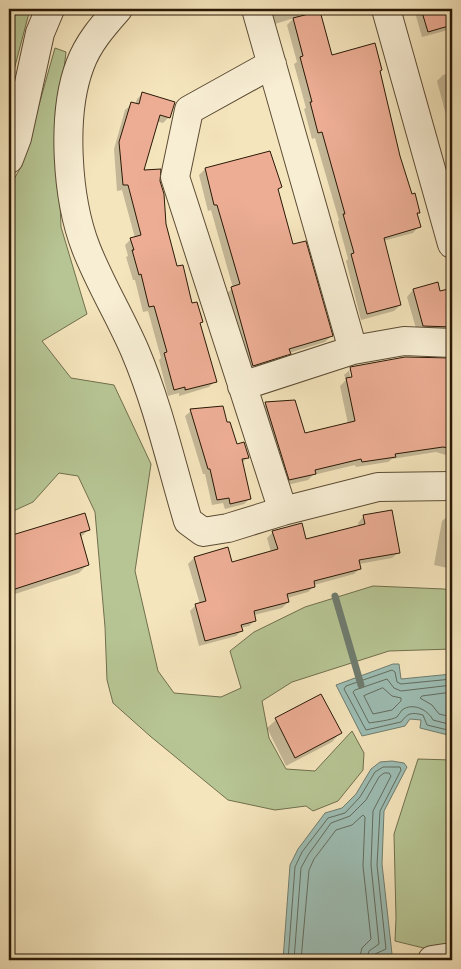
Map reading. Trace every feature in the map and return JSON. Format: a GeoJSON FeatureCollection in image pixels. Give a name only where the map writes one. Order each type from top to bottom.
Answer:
{"type":"FeatureCollection","features":[{"type":"Feature","properties":{"kind":"street"},"geometry":{"type":"LineString","coordinates":[[9,159],[17,138],[40,33],[50,9]]}},
{"type":"Feature","properties":{"kind":"street"},"geometry":{"type":"LineString","coordinates":[[118,9],[94,38],[80,65],[70,104],[69,154],[75,209],[86,246],[101,283],[135,350],[152,398],[188,521],[203,532],[228,528],[283,511],[378,488],[452,486]]}},
{"type":"Feature","properties":{"kind":"street"},"geometry":{"type":"LineString","coordinates":[[256,9],[354,350]]}},
{"type":"Feature","properties":{"kind":"street"},"geometry":{"type":"LineString","coordinates":[[386,9],[448,212],[452,244]]}},
{"type":"Feature","properties":{"kind":"street"},"geometry":{"type":"LineString","coordinates":[[272,64],[189,110],[176,176],[283,511]]}},
{"type":"Feature","properties":{"kind":"street"},"geometry":{"type":"LineString","coordinates":[[242,386],[354,350],[404,341],[452,344]]}},
{"type":"Feature","properties":{"kind":"street"},"geometry":{"type":"LineString","coordinates":[[432,960],[452,959]]}},
{"type":"Feature","properties":{"kind":"green space"},"geometry":{"type":"Polygon","coordinates":[[[9,9],[30,9],[9,89],[9,9]]]}},
{"type":"Feature","properties":{"kind":"green space"},"geometry":{"type":"Polygon","coordinates":[[[55,48],[66,52],[57,128],[61,227],[87,314],[42,341],[71,378],[114,385],[151,464],[135,571],[158,671],[174,693],[221,697],[241,688],[230,651],[254,632],[305,607],[373,586],[452,591],[452,649],[389,651],[292,682],[262,701],[269,738],[286,769],[315,771],[352,731],[364,753],[363,770],[338,801],[313,811],[306,806],[275,810],[228,800],[113,703],[107,680],[105,627],[95,512],[78,476],[59,473],[33,502],[9,513],[9,188],[22,165],[55,48]]]}},
{"type":"Feature","properties":{"kind":"green space"},"geometry":{"type":"Polygon","coordinates":[[[418,759],[452,760],[452,955],[395,941],[394,834],[418,759]]]}},
{"type":"Feature","properties":{"kind":"water"},"geometry":{"type":"Polygon","coordinates":[[[393,664],[399,664],[401,679],[452,674],[452,736],[420,728],[421,720],[410,719],[405,726],[362,736],[336,685],[393,664]]]}},
{"type":"Feature","properties":{"kind":"water"},"geometry":{"type":"Polygon","coordinates":[[[380,762],[404,763],[407,767],[384,811],[382,864],[392,954],[369,960],[283,960],[290,865],[298,849],[325,813],[342,808],[356,794],[371,769],[380,762]]]}},
{"type":"Feature","properties":{"kind":"building"},"geometry":{"type":"Polygon","coordinates":[[[421,9],[452,9],[452,25],[428,32],[421,9]]]}},
{"type":"Feature","properties":{"kind":"building"},"geometry":{"type":"Polygon","coordinates":[[[320,11],[332,55],[375,43],[400,156],[412,194],[415,193],[420,213],[417,213],[421,227],[384,238],[401,305],[367,314],[351,254],[354,253],[343,214],[345,214],[322,132],[318,133],[310,102],[312,102],[300,57],[303,56],[293,18],[320,11]]]}},
{"type":"Feature","properties":{"kind":"building"},"geometry":{"type":"Polygon","coordinates":[[[142,92],[175,102],[170,118],[160,115],[144,170],[161,169],[160,181],[164,194],[166,224],[177,266],[183,265],[192,303],[197,302],[203,322],[200,323],[217,382],[185,390],[185,387],[174,390],[164,353],[167,352],[154,306],[149,307],[130,238],[141,235],[128,185],[123,185],[119,142],[131,102],[139,104],[142,92]]]}},
{"type":"Feature","properties":{"kind":"building"},"geometry":{"type":"Polygon","coordinates":[[[270,151],[282,187],[278,189],[293,244],[306,241],[333,336],[289,349],[291,354],[253,366],[231,287],[240,284],[217,205],[214,205],[205,168],[270,151]]]}},
{"type":"Feature","properties":{"kind":"building"},"geometry":{"type":"Polygon","coordinates":[[[438,282],[440,291],[448,289],[452,305],[452,327],[423,326],[413,289],[438,282]]]}},
{"type":"Feature","properties":{"kind":"building"},"geometry":{"type":"Polygon","coordinates":[[[405,357],[452,358],[452,449],[443,447],[395,454],[396,457],[362,462],[361,459],[315,470],[316,474],[289,480],[265,402],[295,400],[305,433],[355,421],[346,378],[352,377],[350,367],[405,357]]]}},
{"type":"Feature","properties":{"kind":"building"},"geometry":{"type":"Polygon","coordinates":[[[223,406],[227,422],[230,422],[237,444],[244,442],[249,458],[242,459],[251,499],[230,504],[229,498],[217,500],[210,469],[208,469],[190,409],[223,406]]]}},
{"type":"Feature","properties":{"kind":"building"},"geometry":{"type":"Polygon","coordinates":[[[392,510],[400,553],[359,560],[361,569],[314,581],[315,587],[287,594],[289,602],[254,611],[256,621],[241,625],[243,631],[205,641],[195,604],[206,601],[194,557],[228,547],[232,562],[278,549],[272,531],[302,523],[306,539],[365,524],[363,515],[392,510]]]}},
{"type":"Feature","properties":{"kind":"building"},"geometry":{"type":"Polygon","coordinates":[[[85,513],[90,530],[80,533],[89,565],[9,591],[9,536],[85,513]]]}},
{"type":"Feature","properties":{"kind":"building"},"geometry":{"type":"Polygon","coordinates":[[[321,694],[342,733],[295,758],[275,718],[321,694]]]}},
{"type":"Feature","properties":{"kind":"waterway"},"geometry":{"type":"LineString","coordinates":[[335,596],[361,685]]}}]}
